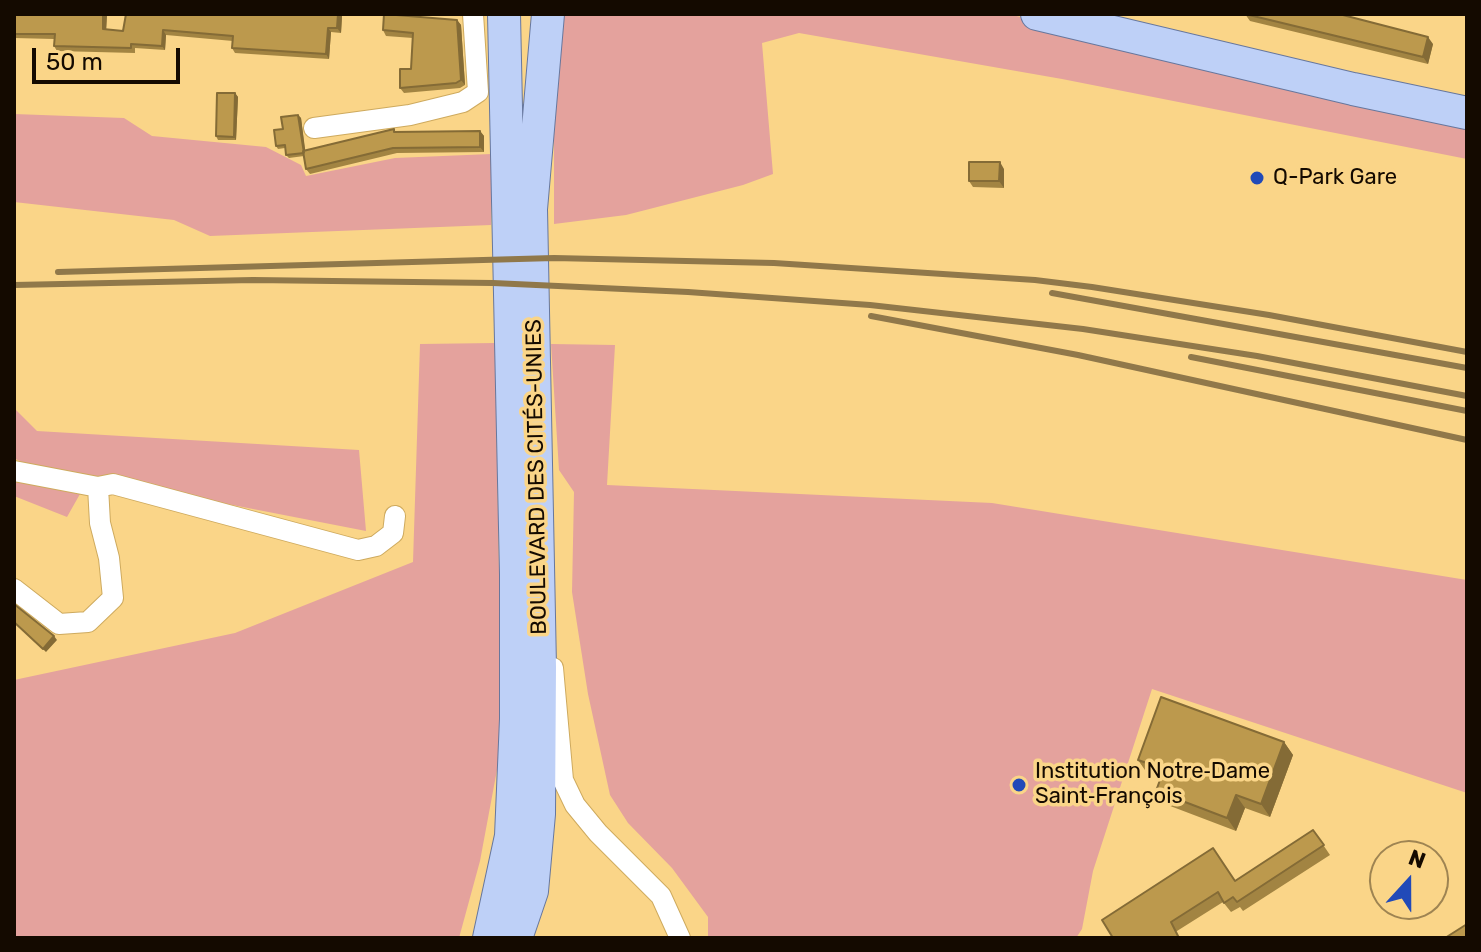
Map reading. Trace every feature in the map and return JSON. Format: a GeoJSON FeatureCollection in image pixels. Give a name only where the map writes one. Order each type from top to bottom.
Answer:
{"type":"FeatureCollection","features":[{"type":"Feature","properties":{"kind":"main road","name":"BOULEVARD DES CITÉS-UNIES"},"geometry":{"type":"LineString","coordinates":[[489,938],[511,836],[516,719],[516,574],[504,14]]}},
{"type":"Feature","properties":{"kind":"main road","name":"BOULEVARD DES CITÉS-UNIES"},"geometry":{"type":"LineString","coordinates":[[516,938],[532,891],[539,814],[538,517],[531,209],[548,14]]}},
{"type":"Feature","properties":{"kind":"main road"},"geometry":{"type":"LineString","coordinates":[[1037,14],[1467,113]]}},
{"type":"Feature","properties":{"kind":"main road"},"geometry":{"type":"LineString","coordinates":[[1102,14],[1467,98]]}},
{"type":"Feature","properties":{"kind":"street"},"geometry":{"type":"LineString","coordinates":[[314,128],[410,115],[463,102],[478,92],[473,14]]}},
{"type":"Feature","properties":{"kind":"street"},"geometry":{"type":"LineString","coordinates":[[14,471],[98,487],[113,484],[358,550],[376,546],[393,533],[395,516]]}},
{"type":"Feature","properties":{"kind":"street"},"geometry":{"type":"LineString","coordinates":[[14,589],[59,624],[88,622],[113,598],[109,558],[100,523],[98,487]]}},
{"type":"Feature","properties":{"kind":"street"},"geometry":{"type":"LineString","coordinates":[[538,517],[563,780],[575,805],[598,833],[661,896],[680,938]]}},
{"type":"Feature","properties":{"kind":"shaded area"},"geometry":{"type":"Polygon","coordinates":[[[565,14],[1008,14],[1467,123],[1467,159],[1062,79],[799,33],[762,43],[773,174],[743,185],[626,215],[554,224],[554,59],[565,14]]]}},
{"type":"Feature","properties":{"kind":"shaded area"},"geometry":{"type":"Polygon","coordinates":[[[14,114],[124,118],[152,136],[266,147],[301,165],[306,176],[395,158],[491,154],[491,225],[210,236],[174,220],[14,202],[14,114]]]}},
{"type":"Feature","properties":{"kind":"shaded area"},"geometry":{"type":"Polygon","coordinates":[[[495,343],[502,743],[480,861],[459,938],[14,938],[14,680],[235,633],[413,562],[420,344],[495,343]]]}},
{"type":"Feature","properties":{"kind":"shaded area"},"geometry":{"type":"Polygon","coordinates":[[[551,344],[615,345],[607,485],[992,503],[1467,580],[1467,793],[1152,689],[1093,871],[1082,929],[1076,938],[708,938],[708,917],[672,868],[628,823],[610,795],[588,694],[572,592],[574,492],[559,470],[551,344]]]}},
{"type":"Feature","properties":{"kind":"shaded area"},"geometry":{"type":"Polygon","coordinates":[[[14,408],[37,431],[359,450],[366,531],[27,465],[14,458],[14,408]]]}},
{"type":"Feature","properties":{"kind":"shaded area"},"geometry":{"type":"Polygon","coordinates":[[[14,480],[80,494],[67,517],[14,496],[14,480]]]}},
{"type":"Feature","properties":{"kind":"building"},"geometry":{"type":"Polygon","coordinates":[[[14,14],[103,14],[103,29],[123,31],[126,14],[338,14],[337,28],[328,28],[326,54],[232,48],[233,36],[163,30],[162,46],[54,46],[55,34],[14,34],[14,14]]]}},
{"type":"Feature","properties":{"kind":"building"},"geometry":{"type":"Polygon","coordinates":[[[384,14],[457,20],[461,80],[400,88],[400,69],[411,69],[413,33],[383,30],[384,14]]]}},
{"type":"Feature","properties":{"kind":"building"},"geometry":{"type":"Polygon","coordinates":[[[1245,14],[1339,14],[1428,37],[1423,57],[1245,14]]]}},
{"type":"Feature","properties":{"kind":"building"},"geometry":{"type":"Polygon","coordinates":[[[217,93],[235,93],[234,137],[216,136],[217,93]]]}},
{"type":"Feature","properties":{"kind":"building"},"geometry":{"type":"Polygon","coordinates":[[[298,115],[304,153],[286,155],[285,145],[276,146],[274,130],[283,129],[281,117],[298,115]]]}},
{"type":"Feature","properties":{"kind":"building"},"geometry":{"type":"Polygon","coordinates":[[[394,129],[394,132],[480,131],[480,147],[393,148],[306,169],[303,151],[394,129]]]}},
{"type":"Feature","properties":{"kind":"building"},"geometry":{"type":"Polygon","coordinates":[[[969,162],[1000,162],[999,181],[969,181],[969,162]]]}},
{"type":"Feature","properties":{"kind":"building"},"geometry":{"type":"Polygon","coordinates":[[[14,604],[54,636],[43,649],[14,622],[14,604]]]}},
{"type":"Feature","properties":{"kind":"building"},"geometry":{"type":"Polygon","coordinates":[[[1161,697],[1284,742],[1261,804],[1236,795],[1227,818],[1156,791],[1164,769],[1138,760],[1161,697]]]}},
{"type":"Feature","properties":{"kind":"building"},"geometry":{"type":"Polygon","coordinates":[[[1313,830],[1324,845],[1237,902],[1233,897],[1224,903],[1218,892],[1171,922],[1179,938],[1113,938],[1102,920],[1213,848],[1235,881],[1313,830]]]}},
{"type":"Feature","properties":{"kind":"building"},"geometry":{"type":"Polygon","coordinates":[[[1467,924],[1467,938],[1445,938],[1467,924]]]}},
{"type":"Feature","properties":{"kind":"railway"},"geometry":{"type":"LineString","coordinates":[[58,272],[554,258],[774,263],[1035,280],[1092,287],[1269,315],[1467,352]]}},
{"type":"Feature","properties":{"kind":"railway"},"geometry":{"type":"LineString","coordinates":[[14,285],[253,280],[493,283],[870,305],[1083,329],[1257,356],[1467,396]]}},
{"type":"Feature","properties":{"kind":"railway"},"geometry":{"type":"LineString","coordinates":[[1052,293],[1467,368]]}},
{"type":"Feature","properties":{"kind":"railway"},"geometry":{"type":"LineString","coordinates":[[871,316],[1078,355],[1467,440]]}},
{"type":"Feature","properties":{"kind":"railway"},"geometry":{"type":"LineString","coordinates":[[1191,357],[1467,411]]}},
{"type":"Feature","properties":{"kind":"place","name":"Q-Park Gare"},"geometry":{"type":"Point","coordinates":[1257,178]}},
{"type":"Feature","properties":{"kind":"place","name":"Institution Notre‐Dame Saint‐François"},"geometry":{"type":"Point","coordinates":[1019,785]}}]}
